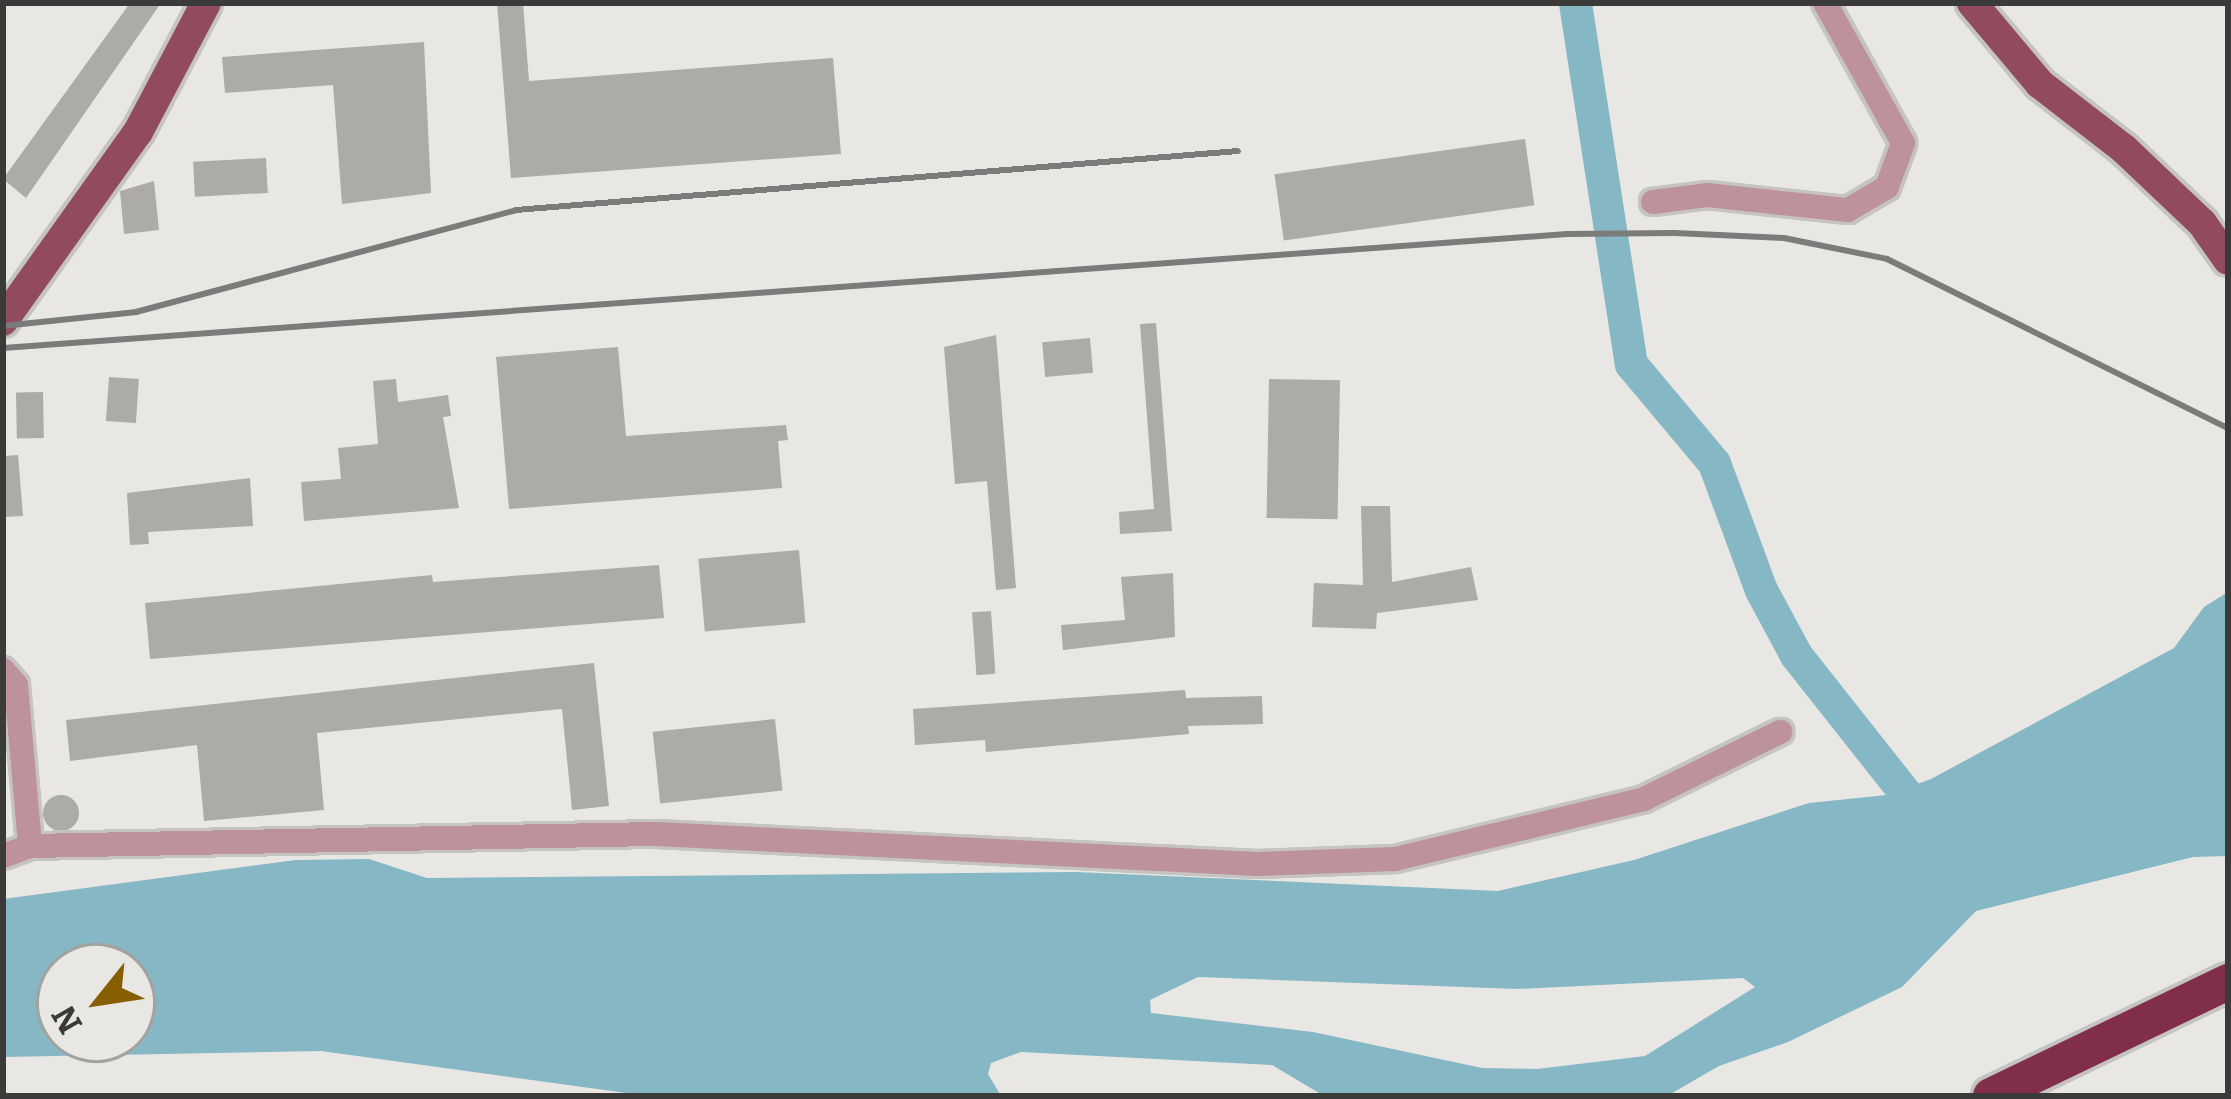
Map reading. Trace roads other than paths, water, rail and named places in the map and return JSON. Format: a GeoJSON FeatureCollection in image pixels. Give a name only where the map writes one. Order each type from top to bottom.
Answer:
{"type":"FeatureCollection","features":[{"type":"Feature","properties":{"kind":"highway"},"geometry":{"type":"LineString","coordinates":[[1991,1096],[2228,982]]}},
{"type":"Feature","properties":{"kind":"main road"},"geometry":{"type":"LineString","coordinates":[[8,309],[138,132],[206,3]]}},
{"type":"Feature","properties":{"kind":"main road"},"geometry":{"type":"LineString","coordinates":[[1972,3],[2040,84],[2124,149],[2202,223],[2228,260]]}},
{"type":"Feature","properties":{"kind":"street"},"geometry":{"type":"LineString","coordinates":[[1653,202],[1707,195],[1848,210],[1887,187],[1903,143],[1825,3]]}},
{"type":"Feature","properties":{"kind":"street"},"geometry":{"type":"LineString","coordinates":[[3,670],[16,685],[30,846]]}},
{"type":"Feature","properties":{"kind":"street"},"geometry":{"type":"LineString","coordinates":[[3,856],[30,846],[657,834],[1257,864],[1395,859],[1644,800],[1780,732]]}},
{"type":"Feature","properties":{"kind":"water"},"geometry":{"type":"Polygon","coordinates":[[[2228,592],[2228,856],[2193,857],[1976,911],[1902,987],[1788,1042],[1719,1066],[1667,1096],[1324,1096],[1272,1065],[1021,1052],[991,1063],[988,1074],[1001,1096],[648,1096],[321,1051],[156,1054],[156,943],[36,943],[36,1056],[3,1057],[3,899],[296,860],[369,859],[427,878],[1076,872],[1498,891],[1634,860],[1809,803],[1887,795],[1931,779],[2174,648],[2204,607],[2228,592]],[[1198,977],[1150,1000],[1151,1013],[1313,1032],[1482,1068],[1537,1069],[1645,1056],[1755,987],[1743,978],[1517,989],[1198,977]]]}},
{"type":"Feature","properties":{"kind":"waterway"},"geometry":{"type":"LineString","coordinates":[[1575,3],[1631,364],[1714,463],[1761,590],[1796,655],[1931,826]]}},
{"type":"Feature","properties":{"kind":"railway"},"geometry":{"type":"LineString","coordinates":[[3,326],[136,312],[516,210],[1238,151]]}},
{"type":"Feature","properties":{"kind":"railway"},"geometry":{"type":"LineString","coordinates":[[3,348],[1567,234],[1675,233],[1784,238],[1887,259],[2228,428]]}}]}
